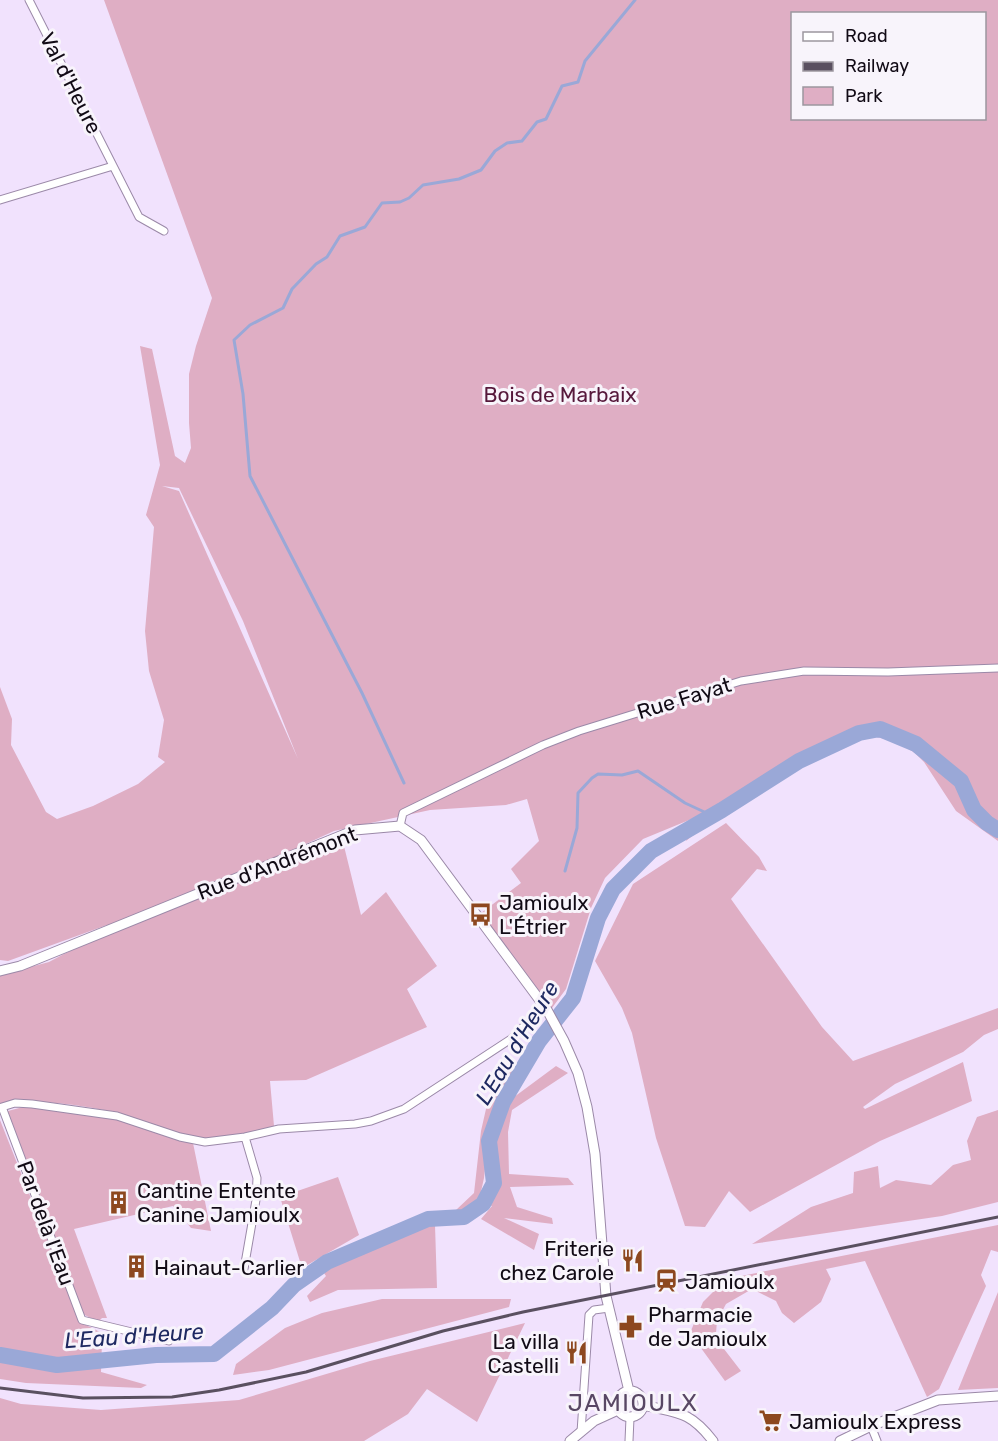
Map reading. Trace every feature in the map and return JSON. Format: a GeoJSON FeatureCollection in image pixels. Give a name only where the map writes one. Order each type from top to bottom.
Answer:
{"type":"FeatureCollection","features":[{"type":"Feature","properties":{"kind":"street","name":"Val d'Heure"},"geometry":{"type":"LineString","coordinates":[[29,0],[139,217],[164,231]]}},
{"type":"Feature","properties":{"kind":"street"},"geometry":{"type":"LineString","coordinates":[[0,200],[113,166]]}},
{"type":"Feature","properties":{"kind":"street","name":"Rue Fayat"},"geometry":{"type":"LineString","coordinates":[[400,826],[403,813],[543,745],[579,730],[741,681],[804,671],[888,672],[998,668]]}},
{"type":"Feature","properties":{"kind":"street"},"geometry":{"type":"LineString","coordinates":[[400,826],[421,840],[546,1008],[578,1073],[587,1107],[595,1154],[606,1291],[629,1391]]}},
{"type":"Feature","properties":{"kind":"street","name":"Rue d'Andrémont"},"geometry":{"type":"LineString","coordinates":[[0,971],[21,966],[355,830],[400,826]]}},
{"type":"Feature","properties":{"kind":"street","name":"Par delà l'Eau"},"geometry":{"type":"LineString","coordinates":[[169,1341],[82,1320],[1,1107],[15,1103],[32,1104],[117,1116],[180,1137],[206,1142],[245,1137],[279,1129],[355,1124],[371,1121],[404,1109],[512,1039],[546,1008]]}},
{"type":"Feature","properties":{"kind":"street"},"geometry":{"type":"LineString","coordinates":[[244,1269],[256,1200],[257,1178],[245,1137]]}},
{"type":"Feature","properties":{"kind":"street"},"geometry":{"type":"LineString","coordinates":[[581,1432],[589,1315],[594,1310],[609,1308]]}},
{"type":"Feature","properties":{"kind":"street"},"geometry":{"type":"LineString","coordinates":[[629,1391],[636,1392],[642,1397],[643,1405],[638,1415],[630,1418],[618,1410],[617,1404],[619,1397],[629,1391]]}},
{"type":"Feature","properties":{"kind":"street"},"geometry":{"type":"LineString","coordinates":[[840,1441],[871,1425],[938,1400],[998,1396]]}},
{"type":"Feature","properties":{"kind":"street"},"geometry":{"type":"LineString","coordinates":[[643,1405],[686,1415],[700,1425],[712,1441]]}},
{"type":"Feature","properties":{"kind":"street"},"geometry":{"type":"LineString","coordinates":[[570,1441],[594,1421],[618,1410]]}},
{"type":"Feature","properties":{"kind":"street"},"geometry":{"type":"LineString","coordinates":[[629,1441],[630,1418]]}},
{"type":"Feature","properties":{"kind":"street"},"geometry":{"type":"LineString","coordinates":[[871,1425],[877,1441]]}},
{"type":"Feature","properties":{"kind":"green space","name":"Bois de Marbaix"},"geometry":{"type":"Polygon","coordinates":[[[104,0],[998,0],[998,841],[956,811],[924,762],[915,753],[897,742],[877,737],[838,735],[770,771],[686,841],[694,818],[643,839],[605,878],[591,908],[566,989],[552,1008],[548,1007],[481,913],[521,883],[511,869],[539,841],[527,799],[506,805],[430,810],[334,831],[258,866],[342,838],[361,915],[386,892],[437,966],[407,989],[427,1027],[306,1080],[270,1081],[274,1126],[231,1138],[195,1139],[123,1115],[79,1106],[43,1102],[0,1104],[0,975],[49,962],[105,935],[107,925],[8,961],[0,960],[0,687],[12,719],[11,745],[46,812],[57,819],[93,806],[138,784],[165,762],[158,757],[164,720],[149,671],[145,631],[154,527],[146,515],[160,465],[140,346],[152,349],[175,456],[185,463],[191,448],[189,374],[212,298],[104,0]],[[162,486],[179,491],[298,759],[243,621],[179,488],[162,486]]]}},
{"type":"Feature","properties":{"kind":"green space"},"geometry":{"type":"Polygon","coordinates":[[[726,823],[759,857],[767,871],[757,869],[731,899],[822,1027],[853,1061],[998,1008],[998,1029],[984,1035],[963,1052],[895,1084],[863,1107],[865,1109],[963,1062],[972,1101],[880,1141],[750,1212],[729,1191],[705,1227],[685,1226],[656,1138],[632,1033],[622,1008],[595,961],[633,884],[726,823]]]}},
{"type":"Feature","properties":{"kind":"green space"},"geometry":{"type":"Polygon","coordinates":[[[556,1066],[568,1073],[512,1110],[508,1132],[509,1174],[568,1178],[574,1185],[510,1187],[517,1207],[552,1218],[553,1224],[504,1218],[539,1234],[534,1250],[481,1219],[492,1206],[481,1204],[494,1168],[494,1139],[506,1103],[556,1066]]]}},
{"type":"Feature","properties":{"kind":"green space"},"geometry":{"type":"Polygon","coordinates":[[[510,1067],[516,1067],[491,1116],[480,1196],[461,1215],[456,1210],[474,1193],[481,1131],[486,1109],[510,1067]]]}},
{"type":"Feature","properties":{"kind":"green space"},"geometry":{"type":"Polygon","coordinates":[[[23,1107],[111,1117],[193,1143],[211,1231],[191,1228],[173,1206],[74,1229],[107,1318],[102,1318],[98,1322],[81,1313],[9,1117],[8,1111],[23,1107]]]}},
{"type":"Feature","properties":{"kind":"green space"},"geometry":{"type":"Polygon","coordinates":[[[998,1110],[998,1202],[942,1216],[752,1244],[811,1207],[853,1193],[854,1172],[878,1166],[880,1188],[896,1180],[931,1185],[953,1165],[971,1160],[967,1141],[977,1117],[998,1110]]]}},
{"type":"Feature","properties":{"kind":"green space"},"geometry":{"type":"Polygon","coordinates":[[[0,1120],[80,1322],[100,1332],[101,1372],[147,1385],[141,1388],[26,1383],[0,1379],[0,1120]]]}},
{"type":"Feature","properties":{"kind":"green space"},"geometry":{"type":"Polygon","coordinates":[[[338,1177],[359,1235],[302,1268],[280,1197],[338,1177]]]}},
{"type":"Feature","properties":{"kind":"green space"},"geometry":{"type":"Polygon","coordinates":[[[435,1225],[437,1288],[338,1290],[310,1302],[307,1296],[326,1276],[322,1270],[399,1234],[435,1225]]]}},
{"type":"Feature","properties":{"kind":"green space"},"geometry":{"type":"Polygon","coordinates":[[[998,1225],[998,1252],[991,1250],[981,1275],[986,1286],[939,1389],[927,1397],[865,1261],[826,1269],[831,1279],[821,1302],[794,1323],[782,1313],[776,1301],[752,1289],[726,1304],[717,1321],[716,1333],[724,1349],[741,1371],[725,1381],[690,1333],[703,1302],[726,1279],[998,1225]]]}},
{"type":"Feature","properties":{"kind":"green space"},"geometry":{"type":"Polygon","coordinates":[[[998,1292],[998,1388],[958,1390],[998,1292]]]}},
{"type":"Feature","properties":{"kind":"green space"},"geometry":{"type":"Polygon","coordinates":[[[382,1299],[511,1299],[509,1307],[269,1370],[233,1375],[236,1364],[285,1328],[322,1313],[382,1299]]]}},
{"type":"Feature","properties":{"kind":"green space"},"geometry":{"type":"Polygon","coordinates":[[[525,1323],[477,1422],[427,1389],[408,1414],[364,1441],[0,1441],[0,1398],[21,1404],[101,1410],[239,1400],[370,1361],[525,1323]]]}},
{"type":"Feature","properties":{"kind":"waterway"},"geometry":{"type":"LineString","coordinates":[[404,783],[362,693],[250,476],[243,394],[234,340],[250,325],[283,308],[292,289],[316,264],[327,257],[340,236],[365,227],[382,203],[400,202],[409,198],[423,185],[459,179],[481,170],[495,151],[507,143],[522,141],[537,122],[546,119],[562,86],[578,82],[585,61],[635,0]]}},
{"type":"Feature","properties":{"kind":"waterway","name":"L'Eau d'Heure"},"geometry":{"type":"LineString","coordinates":[[0,1355],[57,1365],[156,1355],[214,1354],[272,1308],[294,1285],[327,1262],[428,1219],[464,1217],[483,1204],[494,1183],[489,1141],[503,1102],[539,1041],[573,998],[598,918],[613,889],[651,851],[722,810],[799,761],[859,733],[880,729],[916,744],[961,781],[974,810],[998,830]]}},
{"type":"Feature","properties":{"kind":"waterway"},"geometry":{"type":"LineString","coordinates":[[565,871],[577,828],[578,793],[598,774],[622,775],[638,771],[685,803],[713,816]]}},
{"type":"Feature","properties":{"kind":"railway"},"geometry":{"type":"LineString","coordinates":[[0,1388],[83,1398],[172,1397],[219,1390],[306,1372],[443,1331],[523,1312],[998,1217]]}},
{"type":"Feature","properties":{"kind":"place","name":"Jamioulx L'Étrier"},"geometry":{"type":"Point","coordinates":[481,914]}},
{"type":"Feature","properties":{"kind":"place","name":"Cantine Entente Canine Jamioulx"},"geometry":{"type":"Point","coordinates":[119,1202]}},
{"type":"Feature","properties":{"kind":"place","name":"Friterie chez Carole"},"geometry":{"type":"Point","coordinates":[632,1260]}},
{"type":"Feature","properties":{"kind":"place","name":"Hainaut-Carlier"},"geometry":{"type":"Point","coordinates":[136,1267]}},
{"type":"Feature","properties":{"kind":"place","name":"Jamioulx"},"geometry":{"type":"Point","coordinates":[667,1281]}},
{"type":"Feature","properties":{"kind":"place","name":"Pharmacie de Jamioulx"},"geometry":{"type":"Point","coordinates":[630,1326]}},
{"type":"Feature","properties":{"kind":"place","name":"La villa Castelli"},"geometry":{"type":"Point","coordinates":[577,1353]}},
{"type":"Feature","properties":{"kind":"place","name":"Jamioulx Express"},"geometry":{"type":"Point","coordinates":[771,1421]}},
{"type":"Feature","properties":{"kind":"district","name":"JAMIOULX"},"geometry":{"type":"Point","coordinates":[633,1403]}}]}
